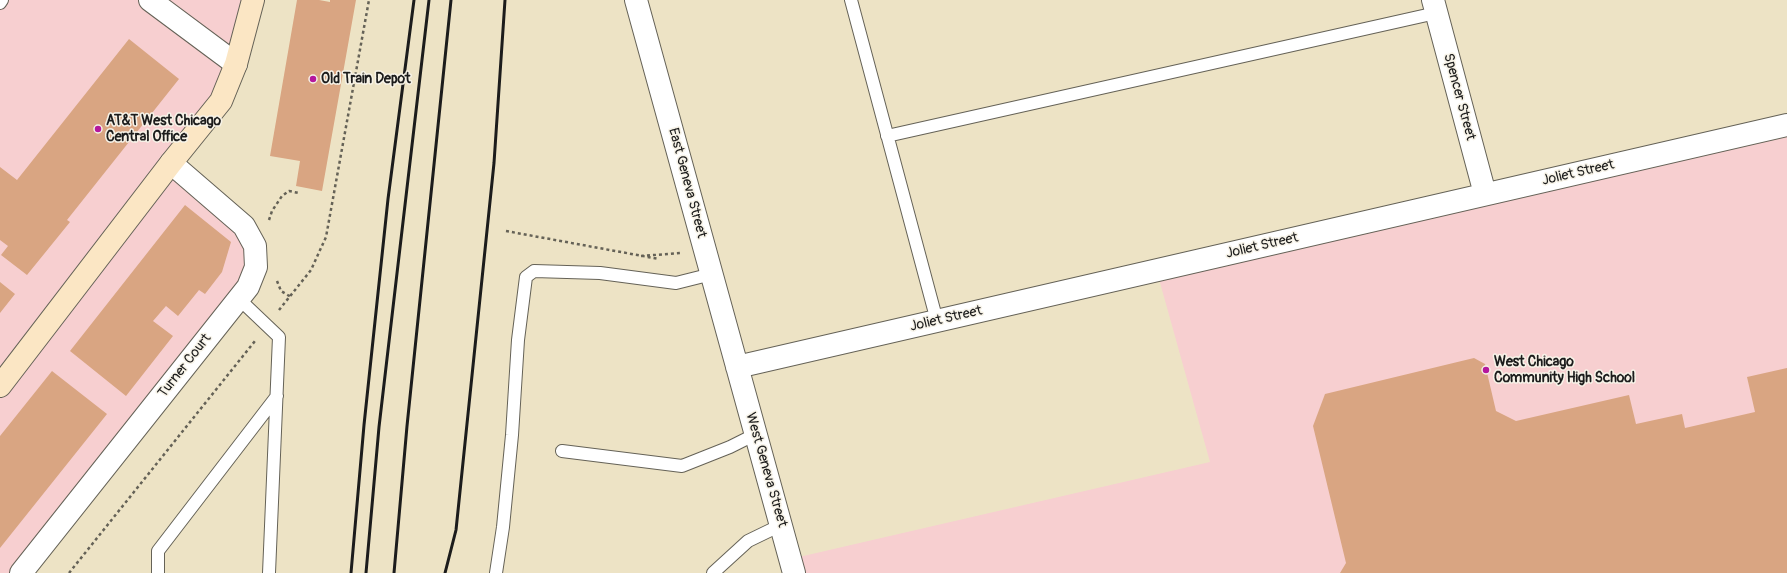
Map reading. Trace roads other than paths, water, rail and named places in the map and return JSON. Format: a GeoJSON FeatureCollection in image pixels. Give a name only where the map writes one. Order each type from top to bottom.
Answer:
{"type":"FeatureCollection","features":[{"type":"Feature","properties":{"kind":"street"},"geometry":{"type":"LineString","coordinates":[[150,0],[236,64]]}},
{"type":"Feature","properties":{"kind":"street"},"geometry":{"type":"LineString","coordinates":[[0,386],[171,163],[221,101],[236,64],[253,0]]}},
{"type":"Feature","properties":{"kind":"street","name":"East Geneva Street"},"geometry":{"type":"LineString","coordinates":[[636,0],[737,367]]}},
{"type":"Feature","properties":{"kind":"street","name":"Spencer Street"},"geometry":{"type":"LineString","coordinates":[[1435,6],[1486,194]]}},
{"type":"Feature","properties":{"kind":"street","name":"Joliet Street"},"geometry":{"type":"LineString","coordinates":[[737,367],[1787,125]]}},
{"type":"Feature","properties":{"kind":"street","name":"Turner Court"},"geometry":{"type":"LineString","coordinates":[[21,573],[248,287],[256,267],[255,246],[244,226],[171,163]]}},
{"type":"Feature","properties":{"kind":"street","name":"West Geneva Street"},"geometry":{"type":"LineString","coordinates":[[737,367],[794,573]]}},
{"type":"Feature","properties":{"kind":"lane"},"geometry":{"type":"LineString","coordinates":[[851,0],[937,321]]}},
{"type":"Feature","properties":{"kind":"lane"},"geometry":{"type":"LineString","coordinates":[[887,136],[1435,6]]}},
{"type":"Feature","properties":{"kind":"lane"},"geometry":{"type":"LineString","coordinates":[[496,573],[503,519],[518,340],[526,277],[534,271],[600,273],[676,283],[712,274]]}},
{"type":"Feature","properties":{"kind":"lane"},"geometry":{"type":"LineString","coordinates":[[238,298],[279,337],[269,573]]}},
{"type":"Feature","properties":{"kind":"lane"},"geometry":{"type":"LineString","coordinates":[[158,573],[158,551],[277,396]]}},
{"type":"Feature","properties":{"kind":"lane"},"geometry":{"type":"LineString","coordinates":[[562,451],[682,466],[730,447],[756,434]]}},
{"type":"Feature","properties":{"kind":"lane"},"geometry":{"type":"LineString","coordinates":[[713,573],[748,541],[781,525]]}},
{"type":"Feature","properties":{"kind":"railway"},"geometry":{"type":"LineString","coordinates":[[351,573],[364,425],[388,199],[414,0]]}},
{"type":"Feature","properties":{"kind":"railway"},"geometry":{"type":"LineString","coordinates":[[366,573],[379,427],[429,0]]}},
{"type":"Feature","properties":{"kind":"railway"},"geometry":{"type":"LineString","coordinates":[[394,573],[407,426],[451,0]]}},
{"type":"Feature","properties":{"kind":"railway"},"geometry":{"type":"LineString","coordinates":[[445,573],[456,530],[494,163],[505,0]]}},
{"type":"Feature","properties":{"kind":"place","name":"Old Train Depot"},"geometry":{"type":"Point","coordinates":[313,79]}},
{"type":"Feature","properties":{"kind":"place","name":"AT&T West Chicago Central Office"},"geometry":{"type":"Point","coordinates":[98,129]}},
{"type":"Feature","properties":{"kind":"place","name":"West Chicago Community High School"},"geometry":{"type":"Point","coordinates":[1486,370]}}]}
